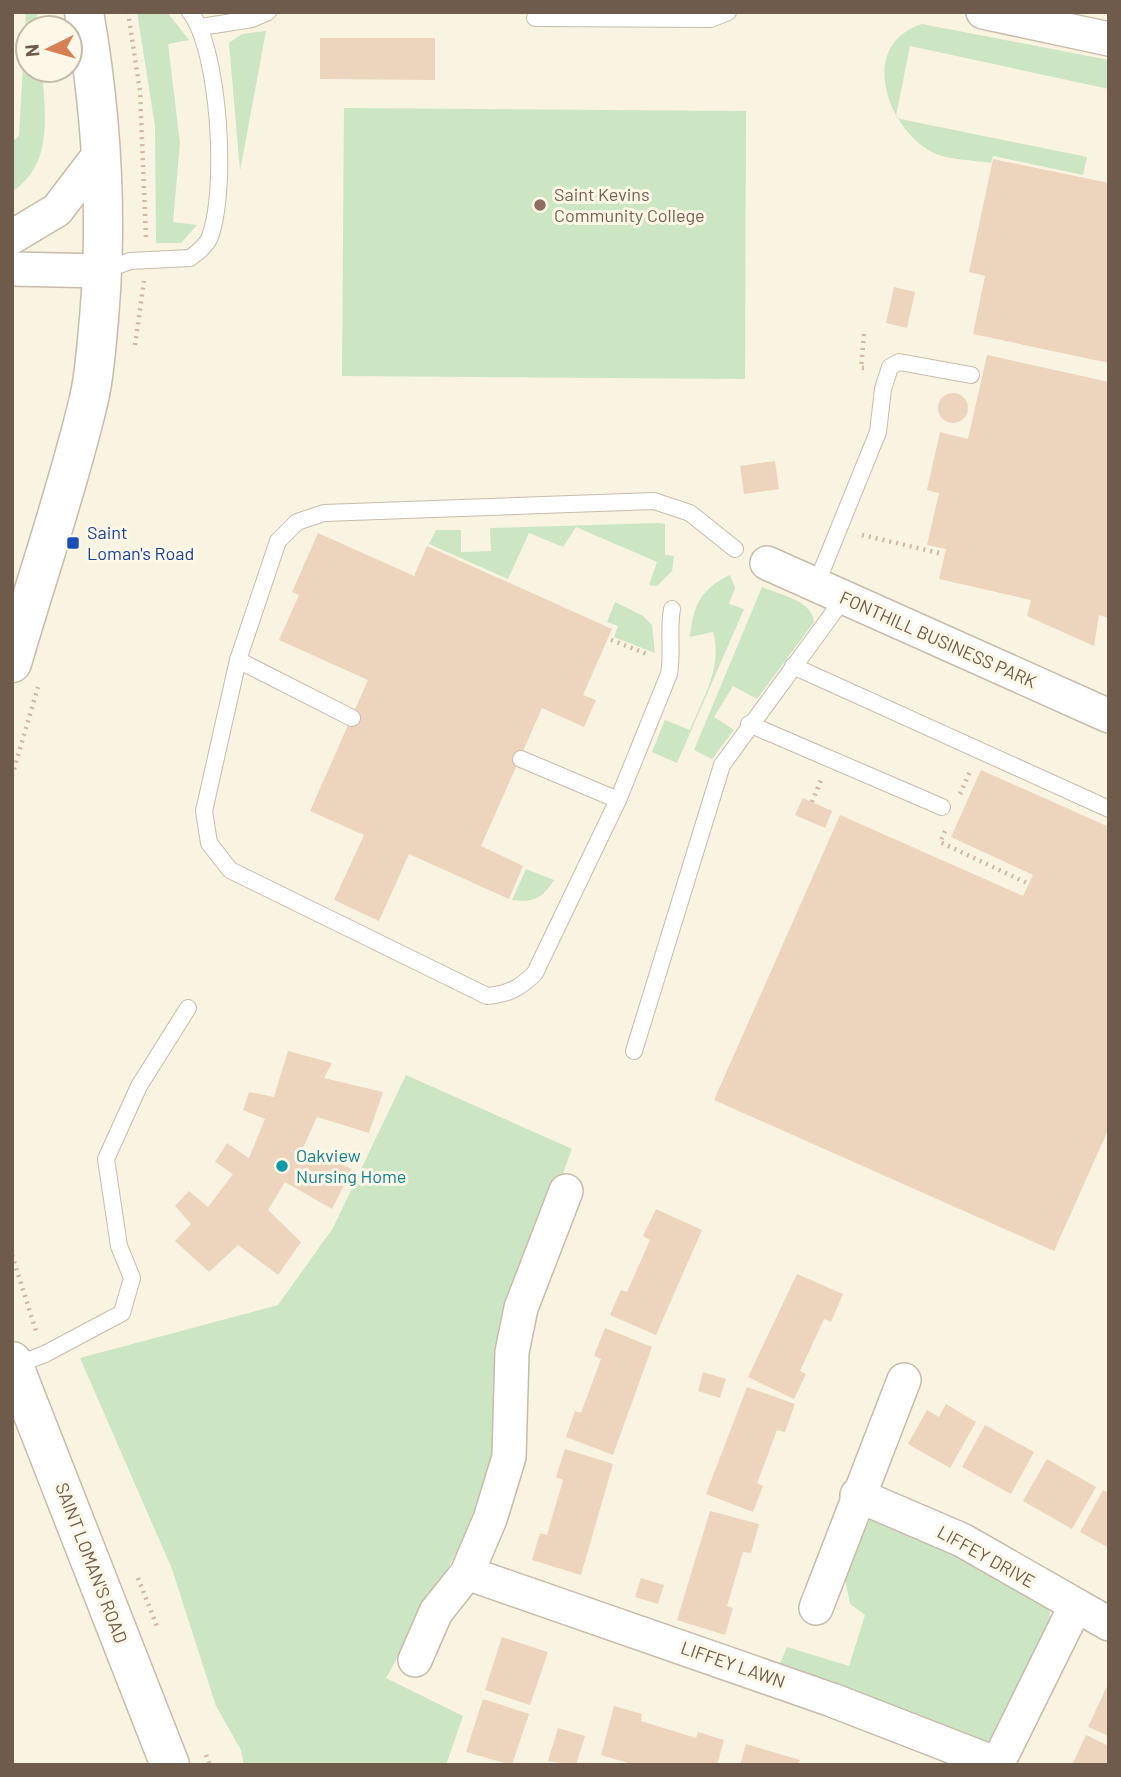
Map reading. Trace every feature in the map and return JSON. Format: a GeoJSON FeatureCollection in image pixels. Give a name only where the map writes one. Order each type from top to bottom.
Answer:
{"type":"FeatureCollection","features":[{"type":"Feature","properties":{"kind":"street"},"geometry":{"type":"LineString","coordinates":[[12,663],[89,401],[103,271],[102,151],[94,67],[84,12]]}},
{"type":"Feature","properties":{"kind":"street"},"geometry":{"type":"LineString","coordinates":[[983,12],[1109,39]]}},
{"type":"Feature","properties":{"kind":"street"},"geometry":{"type":"LineString","coordinates":[[12,237],[57,210],[102,151]]}},
{"type":"Feature","properties":{"kind":"street"},"geometry":{"type":"LineString","coordinates":[[12,269],[103,271]]}},
{"type":"Feature","properties":{"kind":"street","name":"FONTHILL BUSINESS PARK"},"geometry":{"type":"LineString","coordinates":[[767,563],[1109,716]]}},
{"type":"Feature","properties":{"kind":"street"},"geometry":{"type":"LineString","coordinates":[[415,1660],[436,1612],[467,1573],[490,1519],[509,1457],[512,1352],[521,1308],[566,1191]]}},
{"type":"Feature","properties":{"kind":"street","name":"SAINT LOMAN'S ROAD"},"geometry":{"type":"LineString","coordinates":[[22,1356],[170,1765]]}},
{"type":"Feature","properties":{"kind":"street"},"geometry":{"type":"LineString","coordinates":[[816,1608],[857,1495],[904,1380]]}},
{"type":"Feature","properties":{"kind":"street","name":"LIFFEY DRIVE"},"geometry":{"type":"LineString","coordinates":[[857,1495],[962,1540],[1075,1607],[1109,1624]]}},
{"type":"Feature","properties":{"kind":"street","name":"LIFFEY LAWN"},"geometry":{"type":"LineString","coordinates":[[467,1573],[832,1700],[997,1765]]}},
{"type":"Feature","properties":{"kind":"street"},"geometry":{"type":"LineString","coordinates":[[997,1765],[1075,1607]]}},
{"type":"Feature","properties":{"kind":"lane"},"geometry":{"type":"LineString","coordinates":[[103,271],[130,261],[190,258],[208,241],[216,204],[218,136],[212,77],[201,27],[190,12]]}},
{"type":"Feature","properties":{"kind":"lane"},"geometry":{"type":"LineString","coordinates":[[201,27],[251,19],[268,12]]}},
{"type":"Feature","properties":{"kind":"lane"},"geometry":{"type":"LineString","coordinates":[[535,18],[711,19],[727,12]]}},
{"type":"Feature","properties":{"kind":"lane"},"geometry":{"type":"LineString","coordinates":[[634,1051],[722,765],[793,666],[830,592],[878,432],[883,389],[890,366],[899,362],[971,375]]}},
{"type":"Feature","properties":{"kind":"lane"},"geometry":{"type":"LineString","coordinates":[[672,609],[668,631],[671,664],[618,800],[536,973],[520,988],[504,995],[487,996],[230,870],[209,843],[204,811],[238,660],[278,541],[297,522],[310,516],[654,501],[690,513],[735,549]]}},
{"type":"Feature","properties":{"kind":"lane"},"geometry":{"type":"LineString","coordinates":[[238,660],[352,718]]}},
{"type":"Feature","properties":{"kind":"lane"},"geometry":{"type":"LineString","coordinates":[[793,666],[1109,808]]}},
{"type":"Feature","properties":{"kind":"lane"},"geometry":{"type":"LineString","coordinates":[[750,724],[946,813]]}},
{"type":"Feature","properties":{"kind":"lane"},"geometry":{"type":"LineString","coordinates":[[522,759],[618,800]]}},
{"type":"Feature","properties":{"kind":"lane"},"geometry":{"type":"LineString","coordinates":[[22,1356],[45,1354],[122,1313],[132,1278],[119,1246],[107,1159],[139,1086],[188,1008]]}},
{"type":"Feature","properties":{"kind":"path"},"geometry":{"type":"LineString","coordinates":[[128,12],[140,91],[146,247]]}},
{"type":"Feature","properties":{"kind":"path"},"geometry":{"type":"LineString","coordinates":[[611,640],[671,664]]}},
{"type":"Feature","properties":{"kind":"path"},"geometry":{"type":"LineString","coordinates":[[959,796],[979,750]]}},
{"type":"Feature","properties":{"kind":"path"},"geometry":{"type":"LineString","coordinates":[[946,813],[940,842],[1029,884]]}},
{"type":"Feature","properties":{"kind":"path"},"geometry":{"type":"LineString","coordinates":[[12,1255],[22,1356]]}},
{"type":"Feature","properties":{"kind":"green space"},"geometry":{"type":"Polygon","coordinates":[[[137,12],[167,12],[189,40],[168,44],[180,143],[173,222],[197,225],[181,243],[156,243],[155,126],[137,12]]]}},
{"type":"Feature","properties":{"kind":"green space"},"geometry":{"type":"Polygon","coordinates":[[[922,24],[1109,60],[1109,89],[910,46],[896,114],[886,87],[885,67],[890,49],[902,35],[922,24]]]}},
{"type":"Feature","properties":{"kind":"green space"},"geometry":{"type":"Polygon","coordinates":[[[266,31],[240,171],[229,43],[242,34],[266,31]]]}},
{"type":"Feature","properties":{"kind":"green space"},"geometry":{"type":"Polygon","coordinates":[[[22,84],[43,84],[45,121],[41,153],[25,181],[12,192],[12,142],[19,136],[22,84]]]}},
{"type":"Feature","properties":{"kind":"green space"},"geometry":{"type":"Polygon","coordinates":[[[344,108],[746,111],[745,379],[342,376],[344,108]]]}},
{"type":"Feature","properties":{"kind":"green space"},"geometry":{"type":"Polygon","coordinates":[[[898,118],[1087,157],[1083,175],[993,156],[991,163],[938,155],[916,140],[898,118]]]}},
{"type":"Feature","properties":{"kind":"green space"},"geometry":{"type":"Polygon","coordinates":[[[665,524],[665,555],[674,556],[672,571],[657,586],[649,585],[657,562],[576,527],[563,547],[529,533],[508,579],[429,544],[436,530],[461,530],[461,552],[491,551],[490,528],[665,524]]]}},
{"type":"Feature","properties":{"kind":"green space"},"geometry":{"type":"Polygon","coordinates":[[[730,575],[735,588],[729,604],[744,609],[677,763],[652,752],[665,720],[690,730],[710,682],[715,657],[713,632],[690,637],[693,616],[705,592],[730,575]]]}},
{"type":"Feature","properties":{"kind":"green space"},"geometry":{"type":"Polygon","coordinates":[[[762,587],[801,603],[808,608],[814,622],[757,699],[733,686],[714,717],[734,730],[712,759],[694,750],[762,587]]]}},
{"type":"Feature","properties":{"kind":"green space"},"geometry":{"type":"Polygon","coordinates":[[[615,602],[643,616],[652,625],[655,653],[614,637],[618,626],[607,622],[615,602]]]}},
{"type":"Feature","properties":{"kind":"green space"},"geometry":{"type":"Polygon","coordinates":[[[526,869],[554,880],[537,898],[526,901],[512,900],[526,869]]]}},
{"type":"Feature","properties":{"kind":"green space"},"geometry":{"type":"Polygon","coordinates":[[[406,1075],[572,1149],[496,1354],[494,1448],[465,1537],[386,1678],[463,1716],[446,1765],[244,1765],[241,1750],[216,1706],[172,1569],[80,1358],[278,1305],[333,1228],[406,1075]]]}},
{"type":"Feature","properties":{"kind":"green space"},"geometry":{"type":"Polygon","coordinates":[[[873,1519],[954,1545],[1042,1599],[1050,1612],[1049,1627],[992,1741],[979,1742],[777,1671],[787,1647],[849,1666],[865,1615],[850,1604],[845,1579],[859,1527],[873,1519]]]}},
{"type":"Feature","properties":{"kind":"building"},"geometry":{"type":"Polygon","coordinates":[[[320,38],[435,38],[435,80],[320,79],[320,38]]]}},
{"type":"Feature","properties":{"kind":"building"},"geometry":{"type":"Polygon","coordinates":[[[993,159],[1109,183],[1109,363],[973,334],[985,276],[969,272],[993,159]]]}},
{"type":"Feature","properties":{"kind":"building"},"geometry":{"type":"Polygon","coordinates":[[[894,287],[915,292],[907,328],[886,323],[894,287]]]}},
{"type":"Feature","properties":{"kind":"building"},"geometry":{"type":"Polygon","coordinates":[[[987,355],[1109,382],[1109,618],[1099,615],[1094,646],[1027,616],[1031,600],[939,579],[946,549],[927,545],[939,493],[927,490],[940,432],[968,439],[987,355]]]}},
{"type":"Feature","properties":{"kind":"building"},"geometry":{"type":"Polygon","coordinates":[[[953,393],[964,397],[968,408],[964,419],[953,423],[942,419],[938,408],[942,397],[953,393]]]}},
{"type":"Feature","properties":{"kind":"building"},"geometry":{"type":"Polygon","coordinates":[[[775,461],[779,489],[744,494],[740,466],[775,461]]]}},
{"type":"Feature","properties":{"kind":"building"},"geometry":{"type":"Polygon","coordinates":[[[318,533],[414,576],[427,546],[612,629],[583,695],[596,700],[584,727],[542,708],[481,846],[523,866],[509,899],[409,854],[379,921],[334,900],[364,835],[310,811],[368,680],[279,640],[299,595],[292,592],[318,533]]]}},
{"type":"Feature","properties":{"kind":"building"},"geometry":{"type":"Polygon","coordinates":[[[981,770],[1109,827],[1109,1128],[1054,1251],[714,1100],[840,815],[1023,896],[1033,875],[951,837],[981,770]]]}},
{"type":"Feature","properties":{"kind":"building"},"geometry":{"type":"Polygon","coordinates":[[[803,798],[832,811],[825,828],[795,815],[803,798]]]}},
{"type":"Feature","properties":{"kind":"building","name":"Oakview Nursing Home"},"geometry":{"type":"Polygon","coordinates":[[[288,1051],[332,1063],[324,1078],[383,1092],[369,1133],[317,1117],[303,1148],[352,1169],[332,1209],[285,1182],[268,1210],[301,1242],[278,1275],[238,1245],[209,1272],[175,1241],[191,1224],[175,1206],[189,1191],[208,1207],[233,1174],[215,1162],[227,1143],[249,1158],[265,1119],[243,1110],[249,1092],[274,1097],[288,1051]]]}},
{"type":"Feature","properties":{"kind":"building"},"geometry":{"type":"Polygon","coordinates":[[[656,1209],[702,1230],[656,1335],[610,1315],[621,1290],[627,1292],[650,1240],[643,1236],[656,1209]]]}},
{"type":"Feature","properties":{"kind":"building"},"geometry":{"type":"Polygon","coordinates":[[[797,1274],[843,1294],[831,1322],[824,1319],[800,1371],[806,1374],[794,1399],[748,1377],[797,1274]]]}},
{"type":"Feature","properties":{"kind":"building"},"geometry":{"type":"Polygon","coordinates":[[[605,1328],[652,1347],[613,1455],[566,1437],[575,1411],[581,1413],[601,1359],[594,1356],[605,1328]]]}},
{"type":"Feature","properties":{"kind":"building"},"geometry":{"type":"Polygon","coordinates":[[[703,1372],[726,1379],[720,1398],[698,1391],[703,1372]]]}},
{"type":"Feature","properties":{"kind":"building"},"geometry":{"type":"Polygon","coordinates":[[[747,1387],[795,1404],[785,1432],[777,1430],[757,1483],[763,1486],[753,1512],[706,1494],[747,1387]]]}},
{"type":"Feature","properties":{"kind":"building"},"geometry":{"type":"Polygon","coordinates":[[[946,1404],[976,1422],[950,1468],[908,1444],[927,1410],[939,1417],[946,1404]]]}},
{"type":"Feature","properties":{"kind":"building"},"geometry":{"type":"Polygon","coordinates":[[[985,1425],[1034,1452],[1011,1494],[962,1467],[985,1425]]]}},
{"type":"Feature","properties":{"kind":"building"},"geometry":{"type":"Polygon","coordinates":[[[565,1449],[613,1464],[581,1575],[532,1560],[540,1533],[547,1535],[563,1480],[556,1477],[565,1449]]]}},
{"type":"Feature","properties":{"kind":"building"},"geometry":{"type":"Polygon","coordinates":[[[1047,1459],[1096,1487],[1072,1529],[1023,1501],[1047,1459]]]}},
{"type":"Feature","properties":{"kind":"building"},"geometry":{"type":"Polygon","coordinates":[[[1103,1490],[1109,1493],[1109,1548],[1080,1532],[1103,1490]]]}},
{"type":"Feature","properties":{"kind":"building"},"geometry":{"type":"Polygon","coordinates":[[[710,1511],[759,1524],[751,1553],[743,1552],[727,1606],[733,1608],[725,1635],[677,1620],[710,1511]]]}},
{"type":"Feature","properties":{"kind":"building"},"geometry":{"type":"Polygon","coordinates":[[[641,1578],[664,1585],[658,1604],[635,1597],[641,1578]]]}},
{"type":"Feature","properties":{"kind":"building"},"geometry":{"type":"Polygon","coordinates":[[[502,1637],[548,1652],[530,1705],[485,1690],[502,1637]]]}},
{"type":"Feature","properties":{"kind":"building"},"geometry":{"type":"Polygon","coordinates":[[[1109,1682],[1109,1736],[1088,1727],[1109,1682]]]}},
{"type":"Feature","properties":{"kind":"building"},"geometry":{"type":"Polygon","coordinates":[[[483,1699],[529,1714],[512,1765],[466,1752],[483,1699]]]}},
{"type":"Feature","properties":{"kind":"building"},"geometry":{"type":"Polygon","coordinates":[[[614,1706],[642,1714],[641,1721],[696,1738],[698,1732],[724,1740],[717,1765],[635,1765],[601,1755],[614,1706]]]}},
{"type":"Feature","properties":{"kind":"building"},"geometry":{"type":"Polygon","coordinates":[[[558,1728],[585,1736],[576,1765],[548,1761],[558,1728]]]}},
{"type":"Feature","properties":{"kind":"building"},"geometry":{"type":"Polygon","coordinates":[[[1086,1735],[1109,1746],[1109,1765],[1072,1765],[1086,1735]]]}},
{"type":"Feature","properties":{"kind":"building"},"geometry":{"type":"Polygon","coordinates":[[[746,1744],[800,1760],[798,1765],[740,1765],[746,1744]]]}},
{"type":"Feature","properties":{"kind":"place","name":"Saint Kevins Community College"},"geometry":{"type":"Point","coordinates":[540,205]}},
{"type":"Feature","properties":{"kind":"place","name":"Saint Loman's Road"},"geometry":{"type":"Point","coordinates":[73,543]}},
{"type":"Feature","properties":{"kind":"place","name":"Oakview Nursing Home"},"geometry":{"type":"Point","coordinates":[282,1166]}}]}
